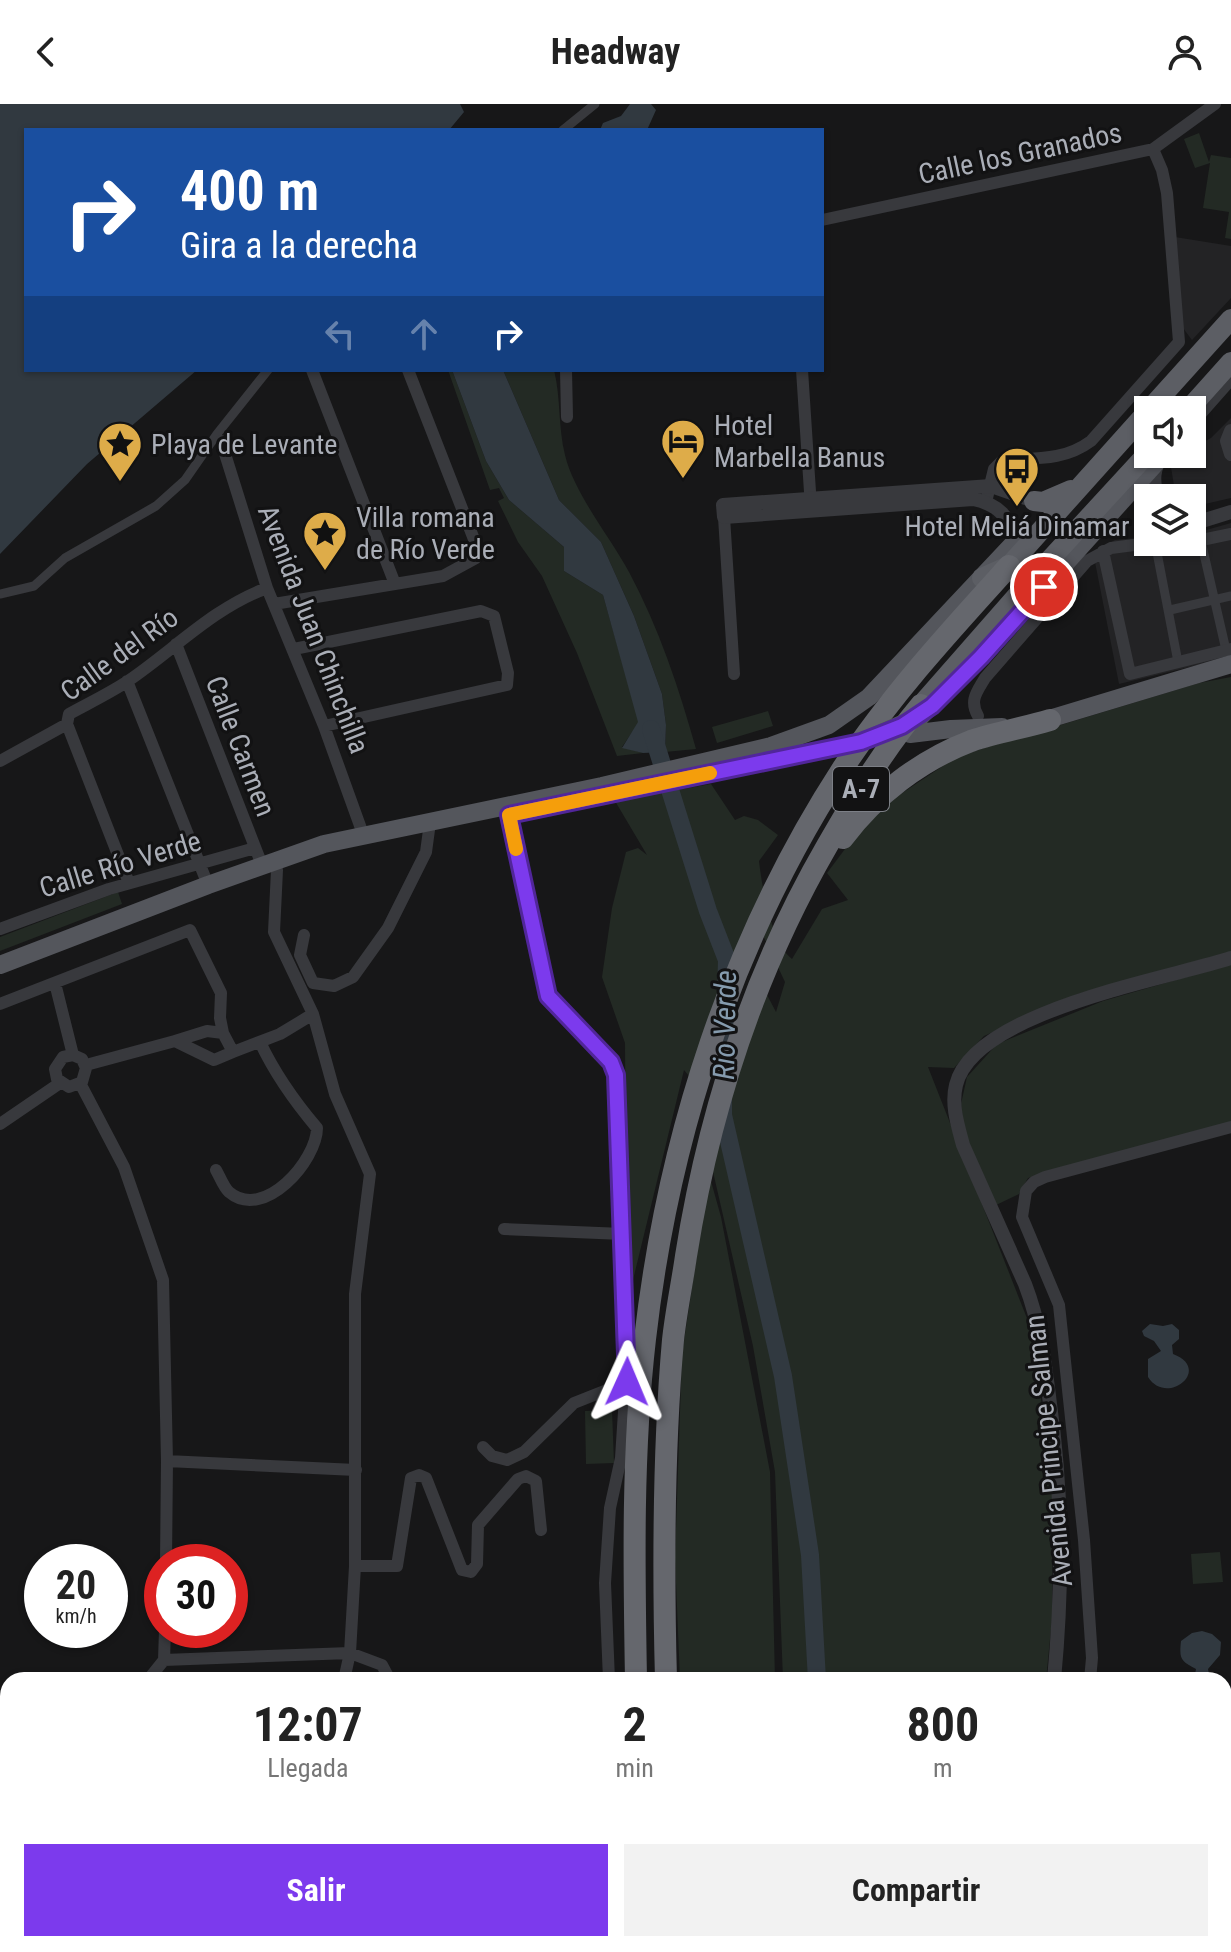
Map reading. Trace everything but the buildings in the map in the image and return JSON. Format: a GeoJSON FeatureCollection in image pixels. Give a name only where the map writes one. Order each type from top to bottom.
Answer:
{"type":"FeatureCollection","features":[{"type":"Feature","properties":{"kind":"highway","name":"A-7"},"geometry":{"type":"LineString","coordinates":[[1161,396],[1231,319]]}},
{"type":"Feature","properties":{"kind":"highway"},"geometry":{"type":"LineString","coordinates":[[1201,396],[1231,362]]}},
{"type":"Feature","properties":{"kind":"highway","name":"A-7"},"geometry":{"type":"LineString","coordinates":[[636,1672],[637,1469],[645,1339],[668,1201],[716,1023],[771,894],[817,811],[870,730],[1012,548],[1079,487],[1134,426]]}},
{"type":"Feature","properties":{"kind":"highway","name":"A-7"},"geometry":{"type":"LineString","coordinates":[[666,1672],[664,1566],[673,1339],[696,1194],[729,1064],[756,989],[808,878],[868,776],[897,734],[921,711],[1021,591],[1145,468]]}},
{"type":"Feature","properties":{"kind":"highway"},"geometry":{"type":"LineString","coordinates":[[1034,501],[1043,502],[1079,487]]}},
{"type":"Feature","properties":{"kind":"highway"},"geometry":{"type":"LineString","coordinates":[[982,578],[1012,548]]}},
{"type":"Feature","properties":{"kind":"highway"},"geometry":{"type":"LineString","coordinates":[[808,878],[826,862],[869,808],[919,768],[970,742],[1050,720]]}},
{"type":"Feature","properties":{"kind":"main road"},"geometry":{"type":"LineString","coordinates":[[712,767],[802,736],[842,718],[883,684],[982,578]]}},
{"type":"Feature","properties":{"kind":"main road"},"geometry":{"type":"LineString","coordinates":[[0,976],[265,861],[509,815],[712,767],[910,734],[1019,726],[1050,720],[1229,654]]}},
{"type":"Feature","properties":{"kind":"main road"},"geometry":{"type":"LineString","coordinates":[[853,743],[921,711]]}},
{"type":"Feature","properties":{"kind":"main road"},"geometry":{"type":"LineString","coordinates":[[0,965],[265,861],[363,834],[603,791]]}},
{"type":"Feature","properties":{"kind":"street"},"geometry":{"type":"LineString","coordinates":[[565,128],[595,104]]}},
{"type":"Feature","properties":{"kind":"street","name":"Calle los Granados"},"geometry":{"type":"LineString","coordinates":[[824,220],[1153,149],[1215,104]]}},
{"type":"Feature","properties":{"kind":"street"},"geometry":{"type":"LineString","coordinates":[[986,502],[994,469],[1003,460],[1055,457],[1076,452],[1091,441],[1179,342],[1167,193],[1153,149]]}},
{"type":"Feature","properties":{"kind":"street"},"geometry":{"type":"LineString","coordinates":[[0,594],[34,586],[65,558],[156,506],[185,480],[266,372]]}},
{"type":"Feature","properties":{"kind":"street"},"geometry":{"type":"LineString","coordinates":[[313,372],[395,584]]}},
{"type":"Feature","properties":{"kind":"street"},"geometry":{"type":"LineString","coordinates":[[274,604],[443,576],[476,558],[477,547],[409,372]]}},
{"type":"Feature","properties":{"kind":"street"},"geometry":{"type":"LineString","coordinates":[[566,372],[567,417]]}},
{"type":"Feature","properties":{"kind":"street"},"geometry":{"type":"LineString","coordinates":[[802,372],[811,504]]}},
{"type":"Feature","properties":{"kind":"street"},"geometry":{"type":"LineString","coordinates":[[1206,406],[1231,378]]}},
{"type":"Feature","properties":{"kind":"street"},"geometry":{"type":"LineString","coordinates":[[1230,453],[1227,441],[1231,431]]}},
{"type":"Feature","properties":{"kind":"street","name":"Avenida Juan Chinchilla"},"geometry":{"type":"LineString","coordinates":[[221,441],[267,588],[294,649],[363,834]]}},
{"type":"Feature","properties":{"kind":"street"},"geometry":{"type":"LineString","coordinates":[[734,674],[723,511],[946,495],[991,486],[1034,501]]}},
{"type":"Feature","properties":{"kind":"street"},"geometry":{"type":"LineString","coordinates":[[946,495],[986,502],[1001,511],[1012,548]]}},
{"type":"Feature","properties":{"kind":"street"},"geometry":{"type":"LineString","coordinates":[[1206,520],[1231,512]]}},
{"type":"Feature","properties":{"kind":"street"},"geometry":{"type":"LineString","coordinates":[[1206,539],[1231,534]]}},
{"type":"Feature","properties":{"kind":"street"},"geometry":{"type":"LineString","coordinates":[[978,716],[973,706],[974,696],[985,678],[1087,561],[1103,551],[1134,546]]}},
{"type":"Feature","properties":{"kind":"street"},"geometry":{"type":"LineString","coordinates":[[1103,551],[1130,674],[1229,654],[1201,556]]}},
{"type":"Feature","properties":{"kind":"street"},"geometry":{"type":"LineString","coordinates":[[1159,556],[1178,662]]}},
{"type":"Feature","properties":{"kind":"street","name":"Calle del Río"},"geometry":{"type":"LineString","coordinates":[[0,761],[67,724],[69,714],[127,681],[210,617],[243,597],[267,588]]}},
{"type":"Feature","properties":{"kind":"street"},"geometry":{"type":"LineString","coordinates":[[1170,610],[1231,596]]}},
{"type":"Feature","properties":{"kind":"street"},"geometry":{"type":"LineString","coordinates":[[294,649],[481,611],[494,616],[508,673],[507,685],[324,726]]}},
{"type":"Feature","properties":{"kind":"street","name":"Calle Carmen"},"geometry":{"type":"LineString","coordinates":[[176,644],[265,861]]}},
{"type":"Feature","properties":{"kind":"street"},"geometry":{"type":"LineString","coordinates":[[127,681],[208,885]]}},
{"type":"Feature","properties":{"kind":"street"},"geometry":{"type":"LineString","coordinates":[[67,724],[129,883]]}},
{"type":"Feature","properties":{"kind":"street"},"geometry":{"type":"LineString","coordinates":[[509,815],[548,996],[611,1062],[616,1075],[627,1382],[621,1458],[610,1508],[605,1583],[609,1672]]}},
{"type":"Feature","properties":{"kind":"street"},"geometry":{"type":"LineString","coordinates":[[304,935],[300,955],[313,983],[334,986],[353,977],[388,928],[426,852],[429,830]]}},
{"type":"Feature","properties":{"kind":"street"},"geometry":{"type":"LineString","coordinates":[[265,861],[274,932],[313,1014],[335,1094],[370,1174],[355,1294],[355,1566],[350,1653],[346,1672]]}},
{"type":"Feature","properties":{"kind":"street","name":"Calle Río Verde"},"geometry":{"type":"LineString","coordinates":[[0,929],[129,883],[200,865],[265,861]]}},
{"type":"Feature","properties":{"kind":"street"},"geometry":{"type":"LineString","coordinates":[[0,1004],[190,930],[221,993],[223,1033],[233,1052]]}},
{"type":"Feature","properties":{"kind":"street"},"geometry":{"type":"LineString","coordinates":[[1055,1672],[1062,1564],[1062,1512],[1043,1348],[1033,1304],[963,1145],[956,1121],[956,1085],[972,1055],[989,1042],[1036,1018],[1125,986],[1231,958]]}},
{"type":"Feature","properties":{"kind":"street"},"geometry":{"type":"LineString","coordinates":[[55,983],[73,1055]]}},
{"type":"Feature","properties":{"kind":"street"},"geometry":{"type":"LineString","coordinates":[[175,1041],[214,1060],[280,1034],[313,1014]]}},
{"type":"Feature","properties":{"kind":"street"},"geometry":{"type":"LineString","coordinates":[[86,1065],[207,1031],[223,1033]]}},
{"type":"Feature","properties":{"kind":"street"},"geometry":{"type":"LineString","coordinates":[[216,1170],[228,1192],[243,1199],[256,1200],[278,1192],[288,1183],[317,1138],[317,1128],[291,1096],[260,1042]]}},
{"type":"Feature","properties":{"kind":"street"},"geometry":{"type":"LineString","coordinates":[[73,1055],[86,1065],[87,1073],[80,1083],[69,1087],[60,1083],[55,1074],[56,1064],[63,1057],[73,1055]]}},
{"type":"Feature","properties":{"kind":"street"},"geometry":{"type":"LineString","coordinates":[[0,1124],[60,1083]]}},
{"type":"Feature","properties":{"kind":"street"},"geometry":{"type":"LineString","coordinates":[[80,1083],[124,1167],[163,1280],[166,1544]]}},
{"type":"Feature","properties":{"kind":"street","name":"Avenida Principe Salman"},"geometry":{"type":"LineString","coordinates":[[1091,1672],[1084,1540],[1059,1305],[1024,1225],[1026,1191],[1034,1182],[1231,1127]]}},
{"type":"Feature","properties":{"kind":"street"},"geometry":{"type":"LineString","coordinates":[[504,1229],[623,1234]]}},
{"type":"Feature","properties":{"kind":"street"},"geometry":{"type":"LineString","coordinates":[[483,1447],[492,1456],[507,1460],[524,1452],[574,1403],[627,1382]]}},
{"type":"Feature","properties":{"kind":"street"},"geometry":{"type":"LineString","coordinates":[[167,1461],[356,1470]]}},
{"type":"Feature","properties":{"kind":"street"},"geometry":{"type":"LineString","coordinates":[[355,1566],[397,1566],[411,1478],[419,1475],[426,1478],[462,1570],[471,1572],[477,1564],[478,1525],[518,1479],[526,1476],[536,1481],[541,1530]]}},
{"type":"Feature","properties":{"kind":"street"},"geometry":{"type":"LineString","coordinates":[[154,1672],[164,1660],[164,1648]]}},
{"type":"Feature","properties":{"kind":"street"},"geometry":{"type":"LineString","coordinates":[[164,1660],[350,1653],[382,1665],[386,1672]]}},
{"type":"Feature","properties":{"kind":"shaded area"},"geometry":{"type":"Polygon","coordinates":[[[0,104],[460,104],[464,112],[451,128],[24,128],[24,372],[195,372],[87,464],[0,554],[0,104]]]}},
{"type":"Feature","properties":{"kind":"shaded area"},"geometry":{"type":"Polygon","coordinates":[[[630,104],[651,104],[656,110],[648,128],[601,128],[603,123],[621,116],[630,104]]]}},
{"type":"Feature","properties":{"kind":"shaded area"},"geometry":{"type":"Polygon","coordinates":[[[1199,133],[1209,162],[1211,155],[1231,158],[1231,239],[1225,238],[1229,212],[1203,208],[1210,163],[1195,168],[1184,139],[1199,133]]]}},
{"type":"Feature","properties":{"kind":"shaded area"},"geometry":{"type":"Polygon","coordinates":[[[1175,237],[1231,246],[1231,298],[1192,340],[1183,328],[1175,237]]]}},
{"type":"Feature","properties":{"kind":"shaded area"},"geometry":{"type":"Polygon","coordinates":[[[449,372],[453,372],[486,461],[509,500],[564,547],[564,571],[603,595],[639,722],[622,747],[643,753],[617,756],[577,653],[542,576],[518,542],[498,501],[504,498],[499,488],[490,490],[449,372]]]}},
{"type":"Feature","properties":{"kind":"shaded area"},"geometry":{"type":"Polygon","coordinates":[[[453,372],[504,372],[559,500],[601,542],[634,616],[662,694],[665,752],[643,753],[622,748],[638,722],[603,595],[564,571],[564,547],[509,500],[486,461],[453,372]]]}},
{"type":"Feature","properties":{"kind":"shaded area"},"geometry":{"type":"Polygon","coordinates":[[[504,372],[554,372],[563,444],[570,470],[650,615],[696,749],[665,752],[662,694],[634,616],[601,542],[559,500],[504,372]]]}},
{"type":"Feature","properties":{"kind":"shaded area"},"geometry":{"type":"Polygon","coordinates":[[[1231,418],[1231,498],[1206,504],[1206,484],[1174,484],[1171,468],[1206,468],[1206,441],[1231,418]]]}},
{"type":"Feature","properties":{"kind":"shaded area"},"geometry":{"type":"Polygon","coordinates":[[[1231,523],[1231,657],[1119,684],[1093,552],[1115,540],[1134,538],[1134,556],[1206,556],[1206,530],[1231,523]]]}},
{"type":"Feature","properties":{"kind":"shaded area"},"geometry":{"type":"Polygon","coordinates":[[[1231,677],[1231,952],[1078,994],[984,1036],[954,1068],[928,1067],[1032,1331],[1053,1490],[1052,1619],[1047,1672],[783,1672],[775,1472],[753,1346],[711,1163],[765,991],[776,1012],[785,982],[753,914],[723,977],[689,1076],[684,1070],[632,1284],[626,1192],[625,1043],[602,977],[612,908],[626,852],[638,848],[647,855],[615,801],[711,784],[735,820],[744,816],[758,820],[778,835],[759,861],[773,927],[792,959],[822,909],[848,900],[827,873],[872,813],[958,756],[1199,683],[1231,677]]]}},
{"type":"Feature","properties":{"kind":"shaded area"},"geometry":{"type":"Polygon","coordinates":[[[768,711],[773,726],[717,743],[712,727],[768,711]]]}},
{"type":"Feature","properties":{"kind":"shaded area"},"geometry":{"type":"Polygon","coordinates":[[[118,892],[122,904],[0,951],[0,937],[118,892]]]}},
{"type":"Feature","properties":{"kind":"shaded area"},"geometry":{"type":"Polygon","coordinates":[[[1231,964],[1231,1122],[1028,1178],[1019,1194],[994,1206],[965,1136],[961,1104],[967,1077],[997,1044],[1103,1001],[1231,964]]]}},
{"type":"Feature","properties":{"kind":"shaded area"},"geometry":{"type":"Polygon","coordinates":[[[709,1174],[721,1217],[770,1472],[775,1672],[680,1672],[675,1558],[682,1354],[709,1174]]]}},
{"type":"Feature","properties":{"kind":"shaded area"},"geometry":{"type":"Polygon","coordinates":[[[1150,1324],[1172,1324],[1179,1330],[1179,1339],[1172,1345],[1173,1354],[1189,1368],[1188,1376],[1175,1387],[1156,1385],[1148,1377],[1148,1359],[1161,1351],[1154,1341],[1144,1336],[1142,1331],[1150,1324]]]}},
{"type":"Feature","properties":{"kind":"shaded area"},"geometry":{"type":"Polygon","coordinates":[[[612,1410],[614,1463],[586,1464],[585,1411],[612,1410]]]}},
{"type":"Feature","properties":{"kind":"shaded area"},"geometry":{"type":"Polygon","coordinates":[[[1220,1552],[1223,1582],[1193,1584],[1191,1554],[1220,1552]]]}},
{"type":"Feature","properties":{"kind":"shaded area"},"geometry":{"type":"Polygon","coordinates":[[[1202,1631],[1212,1634],[1221,1642],[1220,1655],[1209,1672],[1195,1672],[1196,1669],[1184,1662],[1181,1656],[1181,1641],[1192,1633],[1202,1631]]]}},
{"type":"Feature","properties":{"kind":"waterway","name":"Rio Verde"},"geometry":{"type":"LineString","coordinates":[[651,729],[708,911],[727,960],[724,1071]]}},
{"type":"Feature","properties":{"kind":"waterway","name":"Rio Verde"},"geometry":{"type":"LineString","coordinates":[[723,1100],[723,1115],[783,1376],[810,1555],[817,1672]]}},
{"type":"Feature","properties":{"kind":"slow traffic"},"geometry":{"type":"LineString","coordinates":[[516,849],[509,815],[710,773]]}},
{"type":"Feature","properties":{"kind":"place","name":"Hotel Marbella Banus"},"geometry":{"type":"Point","coordinates":[683,480]}},
{"type":"Feature","properties":{"kind":"place","name":"Playa de Levante"},"geometry":{"type":"Point","coordinates":[120,483]}},
{"type":"Feature","properties":{"kind":"place","name":"Hotel Meliá Dinamar"},"geometry":{"type":"Point","coordinates":[1017,508]}},
{"type":"Feature","properties":{"kind":"place","name":"Villa romana de Río Verde"},"geometry":{"type":"Point","coordinates":[325,572]}},
{"type":"Feature","properties":{"kind":"route"},"geometry":{"type":"LineString","coordinates":[[627,1382],[616,1075],[611,1062],[548,996],[509,815],[861,742],[902,726],[920,716],[945,694],[1044,587]]}}]}
